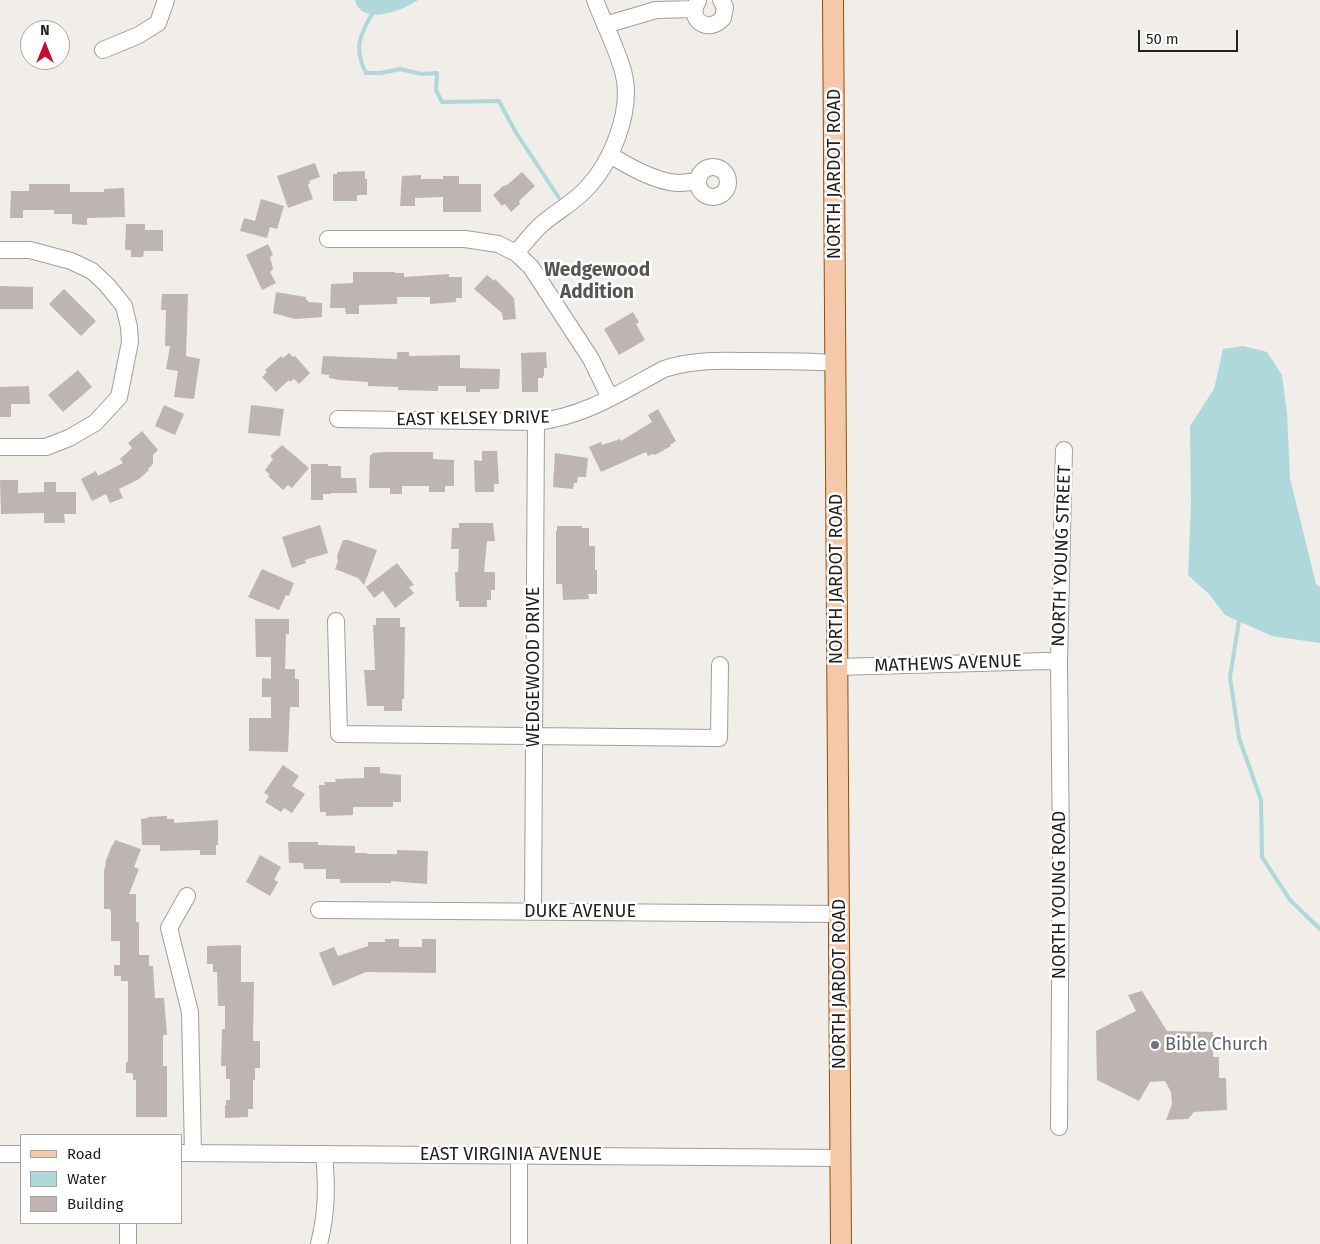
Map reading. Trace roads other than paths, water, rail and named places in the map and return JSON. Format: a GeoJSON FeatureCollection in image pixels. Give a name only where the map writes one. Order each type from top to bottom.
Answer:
{"type":"FeatureCollection","features":[{"type":"Feature","properties":{"kind":"main road","name":"NORTH JARDOT ROAD"},"geometry":{"type":"LineString","coordinates":[[834,0],[841,1244]]}},
{"type":"Feature","properties":{"kind":"street"},"geometry":{"type":"LineString","coordinates":[[103,50],[139,35],[158,23],[166,0]]}},
{"type":"Feature","properties":{"kind":"street"},"geometry":{"type":"LineString","coordinates":[[516,254],[542,225],[566,208],[594,181],[610,155],[617,139],[623,110],[625,85],[623,72],[595,0]]}},
{"type":"Feature","properties":{"kind":"street"},"geometry":{"type":"LineString","coordinates":[[605,25],[656,10],[697,4],[697,18],[700,22],[710,26],[715,25],[723,18],[725,13],[725,8],[720,0]]}},
{"type":"Feature","properties":{"kind":"street"},"geometry":{"type":"LineString","coordinates":[[610,155],[646,174],[668,181],[678,183],[698,181]]}},
{"type":"Feature","properties":{"kind":"street"},"geometry":{"type":"LineString","coordinates":[[328,239],[482,240],[498,244],[516,254],[531,266],[591,359],[610,398]]}},
{"type":"Feature","properties":{"kind":"street"},"geometry":{"type":"LineString","coordinates":[[0,250],[30,250],[71,261],[92,271],[107,285],[124,306],[130,342],[119,397],[95,423],[69,438],[46,446],[0,447]]}},
{"type":"Feature","properties":{"kind":"street","name":"EAST KELSEY DRIVE"},"geometry":{"type":"LineString","coordinates":[[338,419],[536,422],[582,412],[664,369],[689,362],[836,362]]}},
{"type":"Feature","properties":{"kind":"street","name":"WEDGEWOOD DRIVE"},"geometry":{"type":"LineString","coordinates":[[533,912],[536,422]]}},
{"type":"Feature","properties":{"kind":"street","name":"NORTH YOUNG STREET"},"geometry":{"type":"LineString","coordinates":[[1059,662],[1064,450]]}},
{"type":"Feature","properties":{"kind":"street"},"geometry":{"type":"LineString","coordinates":[[336,620],[339,734],[719,738],[720,665]]}},
{"type":"Feature","properties":{"kind":"street","name":"MATHEWS AVENUE"},"geometry":{"type":"LineString","coordinates":[[838,667],[1059,662]]}},
{"type":"Feature","properties":{"kind":"street","name":"NORTH YOUNG ROAD"},"geometry":{"type":"LineString","coordinates":[[1059,662],[1061,852],[1059,1127]]}},
{"type":"Feature","properties":{"kind":"street"},"geometry":{"type":"LineString","coordinates":[[187,896],[168,928],[190,1012],[187,1153]]}},
{"type":"Feature","properties":{"kind":"street","name":"DUKE AVENUE"},"geometry":{"type":"LineString","coordinates":[[319,910],[840,914]]}},
{"type":"Feature","properties":{"kind":"street","name":"EAST VIRGINIA AVENUE"},"geometry":{"type":"LineString","coordinates":[[187,1153],[840,1158]]}},
{"type":"Feature","properties":{"kind":"street"},"geometry":{"type":"LineString","coordinates":[[0,1154],[20,1154]]}},
{"type":"Feature","properties":{"kind":"street"},"geometry":{"type":"LineString","coordinates":[[319,1244],[325,1222],[327,1189],[324,1154]]}},
{"type":"Feature","properties":{"kind":"street"},"geometry":{"type":"LineString","coordinates":[[519,1155],[519,1244]]}},
{"type":"Feature","properties":{"kind":"street"},"geometry":{"type":"LineString","coordinates":[[128,1224],[128,1244]]}},
{"type":"Feature","properties":{"kind":"water"},"geometry":{"type":"Polygon","coordinates":[[[355,0],[418,0],[393,12],[374,15],[365,13],[359,8],[355,0]]]}},
{"type":"Feature","properties":{"kind":"water"},"geometry":{"type":"Polygon","coordinates":[[[1243,346],[1267,352],[1282,375],[1287,413],[1290,478],[1316,584],[1320,587],[1320,643],[1272,636],[1225,615],[1209,594],[1188,575],[1191,506],[1190,426],[1214,389],[1223,349],[1243,346]]]}},
{"type":"Feature","properties":{"kind":"waterway"},"geometry":{"type":"LineString","coordinates":[[372,14],[361,36],[359,50],[366,73],[381,73],[400,69],[422,74],[437,73],[436,90],[442,102],[499,101],[515,131],[563,204]]}},
{"type":"Feature","properties":{"kind":"waterway"},"geometry":{"type":"LineString","coordinates":[[1239,621],[1230,677],[1239,738],[1261,800],[1262,857],[1290,900],[1320,929]]}},
{"type":"Feature","properties":{"kind":"place","name":"Bible Church"},"geometry":{"type":"Point","coordinates":[1155,1045]}},
{"type":"Feature","properties":{"kind":"district","name":"Wedgewood Addition"},"geometry":{"type":"Point","coordinates":[597,282]}}]}
